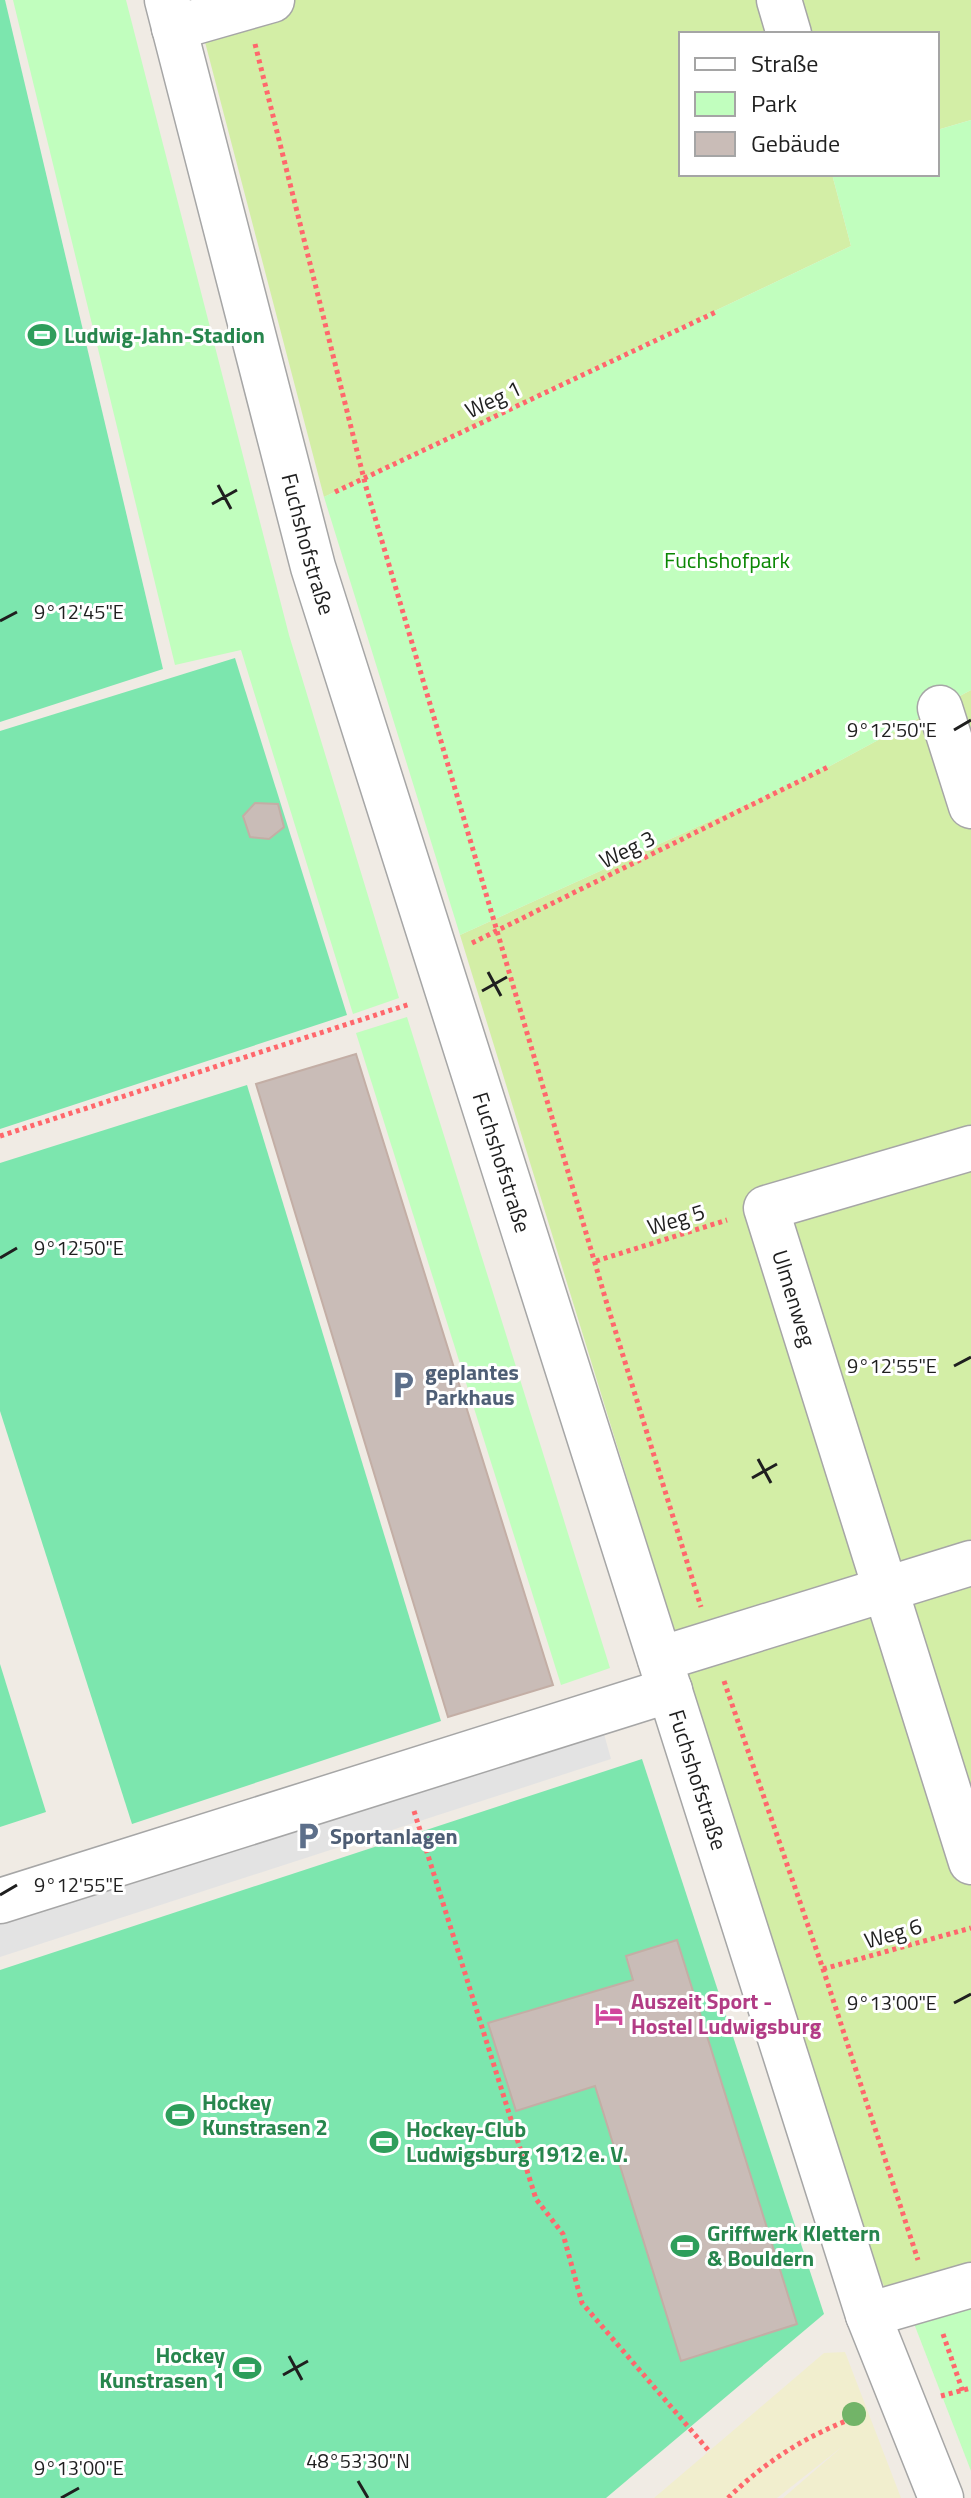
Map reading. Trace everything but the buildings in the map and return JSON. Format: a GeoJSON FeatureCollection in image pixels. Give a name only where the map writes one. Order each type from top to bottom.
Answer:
{"type":"FeatureCollection","features":[{"type":"Feature","properties":{"kind":"street"},"geometry":{"type":"LineString","coordinates":[[779,0],[788,32]]}},
{"type":"Feature","properties":{"kind":"street"},"geometry":{"type":"LineString","coordinates":[[171,14],[259,4]]}},
{"type":"Feature","properties":{"kind":"street","name":"Fuchshofstraße"},"geometry":{"type":"LineString","coordinates":[[171,14],[313,567],[868,2315],[941,2498]]}},
{"type":"Feature","properties":{"kind":"street"},"geometry":{"type":"LineString","coordinates":[[940,708],[971,806]]}},
{"type":"Feature","properties":{"kind":"street"},"geometry":{"type":"LineString","coordinates":[[766,1208],[971,1148]]}},
{"type":"Feature","properties":{"kind":"street","name":"Ulmenweg"},"geometry":{"type":"LineString","coordinates":[[766,1208],[971,1862]]}},
{"type":"Feature","properties":{"kind":"street"},"geometry":{"type":"LineString","coordinates":[[0,1901],[665,1675],[712,1643],[971,1563]]}},
{"type":"Feature","properties":{"kind":"street"},"geometry":{"type":"LineString","coordinates":[[868,2315],[971,2285]]}},
{"type":"Feature","properties":{"kind":"path"},"geometry":{"type":"LineString","coordinates":[[259,4],[364,478],[496,931],[712,1643],[963,2392]]}},
{"type":"Feature","properties":{"kind":"path","name":"Weg 1"},"geometry":{"type":"LineString","coordinates":[[298,510],[718,311]]}},
{"type":"Feature","properties":{"kind":"path","name":"Weg 3"},"geometry":{"type":"LineString","coordinates":[[0,1136],[443,976],[496,931],[830,766]]}},
{"type":"Feature","properties":{"kind":"path","name":"Weg 5"},"geometry":{"type":"LineString","coordinates":[[596,1261],[766,1208]]}},
{"type":"Feature","properties":{"kind":"path"},"geometry":{"type":"LineString","coordinates":[[420,1832],[536,2199],[563,2234],[582,2303],[709,2451]]}},
{"type":"Feature","properties":{"kind":"path","name":"Weg 6"},"geometry":{"type":"LineString","coordinates":[[823,1969],[971,1928]]}},
{"type":"Feature","properties":{"kind":"path"},"geometry":{"type":"LineString","coordinates":[[728,2498],[749,2477],[812,2435],[902,2402]]}},
{"type":"Feature","properties":{"kind":"shaded area","name":"Sportanlagen"},"geometry":{"type":"Polygon","coordinates":[[[601,1723],[611,1759],[0,1957],[0,1913],[601,1723]]]}},
{"type":"Feature","properties":{"kind":"shaded area"},"geometry":{"type":"Polygon","coordinates":[[[845,2352],[901,2498],[783,2498],[843,2446],[777,2498],[654,2498],[824,2353],[845,2352]]]}},
{"type":"Feature","properties":{"kind":"green space","name":"Ludwig-Jahn-Stadion"},"geometry":{"type":"Polygon","coordinates":[[[0,0],[5,0],[163,669],[0,722],[0,0]]]}},
{"type":"Feature","properties":{"kind":"green space"},"geometry":{"type":"Polygon","coordinates":[[[13,0],[126,0],[289,635],[399,998],[353,1014],[241,650],[175,665],[13,0]]]}},
{"type":"Feature","properties":{"kind":"green space"},"geometry":{"type":"Polygon","coordinates":[[[194,0],[971,0],[971,120],[939,129],[939,32],[679,32],[679,176],[833,176],[851,246],[324,497],[194,0]]]}},
{"type":"Feature","properties":{"kind":"green space","name":"Fuchshofpark"},"geometry":{"type":"Polygon","coordinates":[[[971,120],[971,690],[830,766],[460,935],[324,497],[851,246],[833,176],[939,176],[939,129],[971,120]]]}},
{"type":"Feature","properties":{"kind":"green space"},"geometry":{"type":"Polygon","coordinates":[[[235,658],[347,1015],[0,1129],[0,731],[235,658]]]}},
{"type":"Feature","properties":{"kind":"green space"},"geometry":{"type":"Polygon","coordinates":[[[971,690],[971,2285],[895,2291],[884,2286],[876,2269],[750,1878],[460,935],[830,766],[971,690]]]}},
{"type":"Feature","properties":{"kind":"green space"},"geometry":{"type":"Polygon","coordinates":[[[407,1017],[610,1668],[561,1685],[356,1033],[407,1017]]]}},
{"type":"Feature","properties":{"kind":"green space"},"geometry":{"type":"Polygon","coordinates":[[[247,1085],[441,1721],[132,1824],[0,1411],[0,1163],[247,1085]]]}},
{"type":"Feature","properties":{"kind":"green space"},"geometry":{"type":"Polygon","coordinates":[[[0,1664],[46,1812],[0,1827],[0,1664]]]}},
{"type":"Feature","properties":{"kind":"green space","name":"Hockey-Club Ludwigsburg 1912 e. V."},"geometry":{"type":"Polygon","coordinates":[[[642,1759],[824,2314],[606,2498],[0,2498],[0,1970],[642,1759]]]}},
{"type":"Feature","properties":{"kind":"green space"},"geometry":{"type":"Polygon","coordinates":[[[971,2305],[971,2471],[913,2321],[971,2305]]]}},
{"type":"Feature","properties":{"kind":"place","name":"Ludwig-Jahn-Stadion"},"geometry":{"type":"Point","coordinates":[42,335]}},
{"type":"Feature","properties":{"kind":"place","name":"geplantes Parkhaus"},"geometry":{"type":"Point","coordinates":[403,1385]}},
{"type":"Feature","properties":{"kind":"place","name":"Sportanlagen"},"geometry":{"type":"Point","coordinates":[308,1836]}},
{"type":"Feature","properties":{"kind":"place","name":"Auszeit Sport - Hostel Ludwigsburg"},"geometry":{"type":"Point","coordinates":[609,2014]}},
{"type":"Feature","properties":{"kind":"place","name":"Hockey Kunstrasen 2"},"geometry":{"type":"Point","coordinates":[180,2115]}},
{"type":"Feature","properties":{"kind":"place","name":"Hockey-Club Ludwigsburg 1912 e. V."},"geometry":{"type":"Point","coordinates":[384,2142]}},
{"type":"Feature","properties":{"kind":"place","name":"Griffwerk Klettern & Bouldern"},"geometry":{"type":"Point","coordinates":[685,2246]}},
{"type":"Feature","properties":{"kind":"place","name":"Hockey Kunstrasen 1"},"geometry":{"type":"Point","coordinates":[247,2368]}}]}
